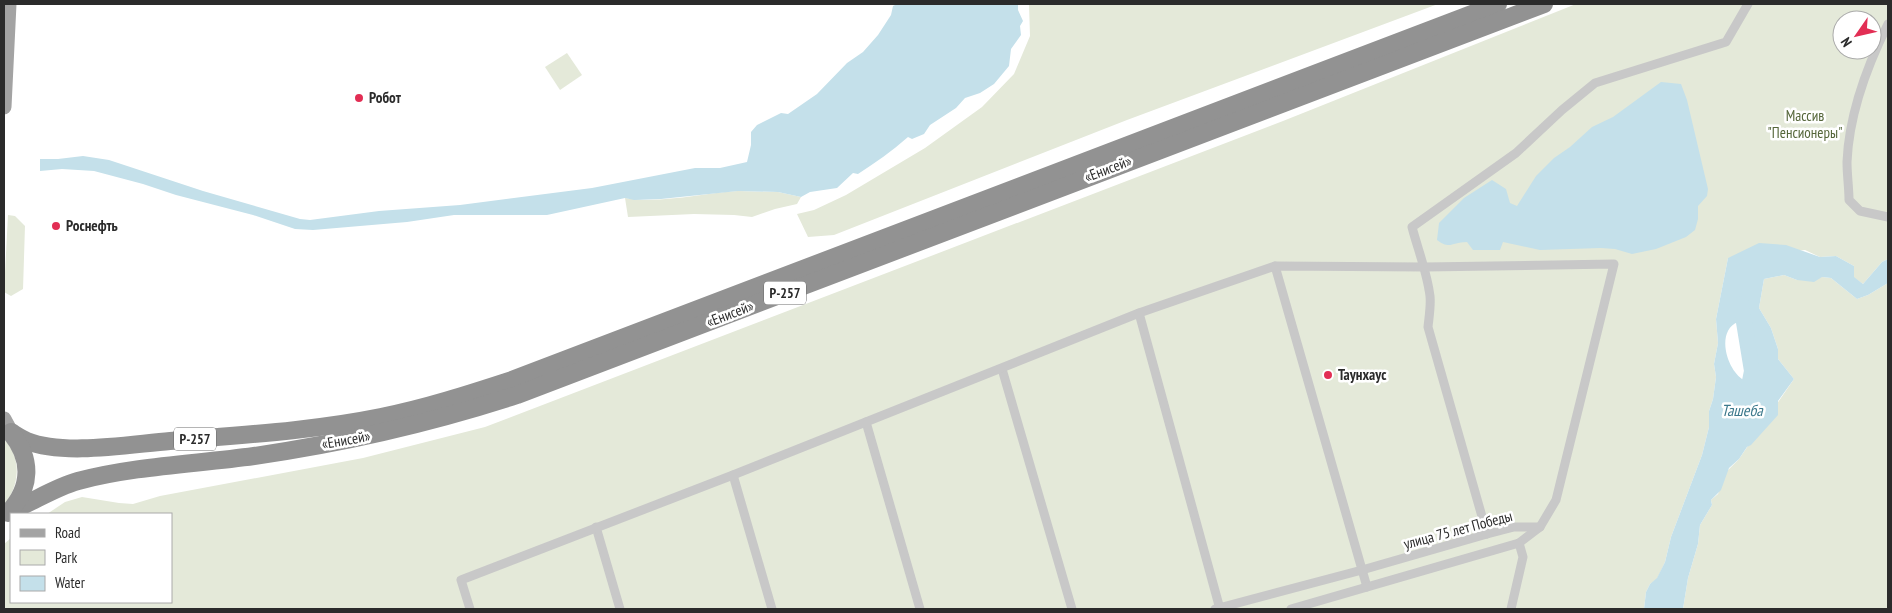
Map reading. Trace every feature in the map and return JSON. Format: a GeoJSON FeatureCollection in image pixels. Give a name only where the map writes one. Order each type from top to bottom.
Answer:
{"type":"FeatureCollection","features":[{"type":"Feature","properties":{"kind":"highway","name":"«Енисей»"},"geometry":{"type":"LineString","coordinates":[[6,426],[27,441],[40,445],[71,448],[114,446],[302,429],[381,418],[453,400],[530,373],[1498,4]]}},
{"type":"Feature","properties":{"kind":"highway","name":"«Енисей»"},"geometry":{"type":"LineString","coordinates":[[6,514],[55,490],[76,482],[108,474],[256,456],[384,433],[458,414],[517,395],[1544,4]]}},
{"type":"Feature","properties":{"kind":"highway","name":"«Енисей»"},"geometry":{"type":"LineString","coordinates":[[6,426],[19,443],[23,452],[26,473],[23,490],[6,514]]}},
{"type":"Feature","properties":{"kind":"main road"},"geometry":{"type":"LineString","coordinates":[[4,107],[9,4]]}},
{"type":"Feature","properties":{"kind":"street"},"geometry":{"type":"LineString","coordinates":[[1487,534],[1428,327],[1430,298],[1425,267],[1412,228],[1516,153],[1562,110],[1595,83],[1726,42],[1748,4]]}},
{"type":"Feature","properties":{"kind":"street"},"geometry":{"type":"LineString","coordinates":[[1888,24],[1884,42],[1864,78],[1853,118],[1847,162],[1849,200],[1860,211],[1888,217]]}},
{"type":"Feature","properties":{"kind":"street"},"geometry":{"type":"LineString","coordinates":[[470,609],[461,580],[733,475],[1139,313],[1275,266],[1425,267],[1614,264],[1556,500],[1540,527]]}},
{"type":"Feature","properties":{"kind":"street"},"geometry":{"type":"LineString","coordinates":[[1275,266],[1367,587]]}},
{"type":"Feature","properties":{"kind":"street"},"geometry":{"type":"LineString","coordinates":[[1139,313],[1218,609]]}},
{"type":"Feature","properties":{"kind":"street"},"geometry":{"type":"LineString","coordinates":[[1002,369],[1072,609]]}},
{"type":"Feature","properties":{"kind":"street"},"geometry":{"type":"LineString","coordinates":[[866,422],[920,609]]}},
{"type":"Feature","properties":{"kind":"street"},"geometry":{"type":"LineString","coordinates":[[733,475],[772,609]]}},
{"type":"Feature","properties":{"kind":"street","name":"улица 75 лет Победы"},"geometry":{"type":"LineString","coordinates":[[1218,609],[1514,527],[1540,527]]}},
{"type":"Feature","properties":{"kind":"street","name":"улица 75 лет Победы"},"geometry":{"type":"LineString","coordinates":[[1291,609],[1519,543],[1540,527]]}},
{"type":"Feature","properties":{"kind":"street"},"geometry":{"type":"LineString","coordinates":[[596,528],[620,609]]}},
{"type":"Feature","properties":{"kind":"street"},"geometry":{"type":"LineString","coordinates":[[1511,609],[1523,557],[1519,543]]}},
{"type":"Feature","properties":{"kind":"street"},"geometry":{"type":"LineString","coordinates":[[1437,548],[1441,565]]}},
{"type":"Feature","properties":{"kind":"green space"},"geometry":{"type":"Polygon","coordinates":[[[1029,4],[1438,4],[1127,120],[834,235],[808,237],[797,214],[814,210],[846,195],[925,148],[982,107],[1014,74],[1030,36],[1029,4]]]}},
{"type":"Feature","properties":{"kind":"green space","name":"Массив \"Пенсионеры\""},"geometry":{"type":"Polygon","coordinates":[[[1576,4],[1888,4],[1888,259],[1882,262],[1863,284],[1853,277],[1854,266],[1836,256],[1820,257],[1805,250],[1728,258],[1716,319],[1718,343],[1714,364],[1716,377],[1709,411],[1709,427],[1702,455],[1671,537],[1665,562],[1657,579],[1650,584],[1646,592],[1644,609],[4,609],[4,544],[10,539],[10,603],[172,603],[172,513],[48,513],[65,502],[82,497],[133,504],[160,496],[363,458],[485,427],[1283,121],[1576,4]]]}},
{"type":"Feature","properties":{"kind":"green space"},"geometry":{"type":"Polygon","coordinates":[[[567,53],[582,75],[560,90],[545,67],[567,53]]]}},
{"type":"Feature","properties":{"kind":"green space"},"geometry":{"type":"Polygon","coordinates":[[[738,191],[778,192],[801,197],[797,204],[752,217],[694,214],[628,217],[625,198],[653,200],[738,191]]]}},
{"type":"Feature","properties":{"kind":"green space"},"geometry":{"type":"Polygon","coordinates":[[[8,215],[15,216],[25,226],[23,289],[11,296],[4,292],[8,215]]]}},
{"type":"Feature","properties":{"kind":"green space"},"geometry":{"type":"Polygon","coordinates":[[[1784,275],[1797,280],[1822,277],[1831,278],[1857,299],[1888,283],[1888,609],[1683,609],[1688,578],[1698,544],[1700,525],[1712,505],[1711,500],[1718,494],[1726,472],[1739,459],[1794,379],[1778,359],[1778,349],[1771,328],[1759,308],[1764,279],[1784,275]]]}},
{"type":"Feature","properties":{"kind":"green space"},"geometry":{"type":"Polygon","coordinates":[[[4,439],[14,455],[17,472],[13,489],[4,505],[4,439]]]}},
{"type":"Feature","properties":{"kind":"water"},"geometry":{"type":"Polygon","coordinates":[[[897,4],[1018,4],[1018,10],[1023,21],[1020,26],[1021,35],[1011,49],[1009,66],[994,84],[980,93],[965,98],[956,108],[930,125],[924,134],[912,139],[908,137],[858,174],[853,173],[837,188],[810,192],[801,197],[778,192],[738,191],[661,199],[634,200],[625,198],[547,215],[454,215],[407,222],[313,230],[295,229],[253,215],[94,171],[62,169],[40,171],[40,159],[83,156],[109,160],[203,191],[300,219],[310,220],[379,211],[460,205],[592,188],[695,168],[720,168],[747,162],[751,145],[751,132],[757,125],[781,113],[788,114],[817,94],[847,63],[863,52],[878,35],[891,15],[893,6],[897,4]]]}},
{"type":"Feature","properties":{"kind":"water"},"geometry":{"type":"Polygon","coordinates":[[[1661,82],[1681,84],[1687,100],[1708,189],[1707,196],[1698,206],[1698,219],[1695,230],[1686,237],[1656,249],[1632,254],[1615,249],[1601,248],[1540,250],[1503,242],[1500,250],[1473,250],[1467,242],[1445,245],[1437,240],[1439,223],[1464,198],[1492,180],[1506,189],[1510,203],[1517,206],[1536,176],[1554,158],[1570,147],[1592,127],[1613,117],[1661,82]]]}},
{"type":"Feature","properties":{"kind":"water","name":"Ташеба"},"geometry":{"type":"Polygon","coordinates":[[[1759,243],[1786,245],[1820,257],[1836,256],[1854,266],[1854,277],[1863,284],[1882,262],[1888,259],[1888,283],[1857,299],[1831,278],[1822,277],[1814,282],[1797,280],[1784,275],[1764,279],[1759,308],[1771,328],[1778,349],[1778,359],[1794,379],[1778,401],[1778,415],[1729,468],[1721,490],[1711,500],[1712,505],[1700,525],[1698,544],[1688,578],[1683,609],[1644,609],[1646,592],[1650,584],[1657,578],[1665,562],[1671,537],[1702,455],[1709,427],[1709,411],[1716,377],[1714,364],[1718,343],[1716,319],[1728,258],[1759,243]],[[1738,322],[1731,327],[1725,342],[1726,351],[1733,368],[1744,380],[1750,375],[1756,359],[1754,341],[1745,326],[1738,322]]]}},
{"type":"Feature","properties":{"kind":"waterway","name":"Ташеба"},"geometry":{"type":"LineString","coordinates":[[1741,304],[1752,371],[1748,391]]}},
{"type":"Feature","properties":{"kind":"place","name":"Робот"},"geometry":{"type":"Point","coordinates":[359,98]}},
{"type":"Feature","properties":{"kind":"place","name":"Роснефть"},"geometry":{"type":"Point","coordinates":[56,226]}},
{"type":"Feature","properties":{"kind":"place","name":"Таунхаус"},"geometry":{"type":"Point","coordinates":[1328,375]}}]}
